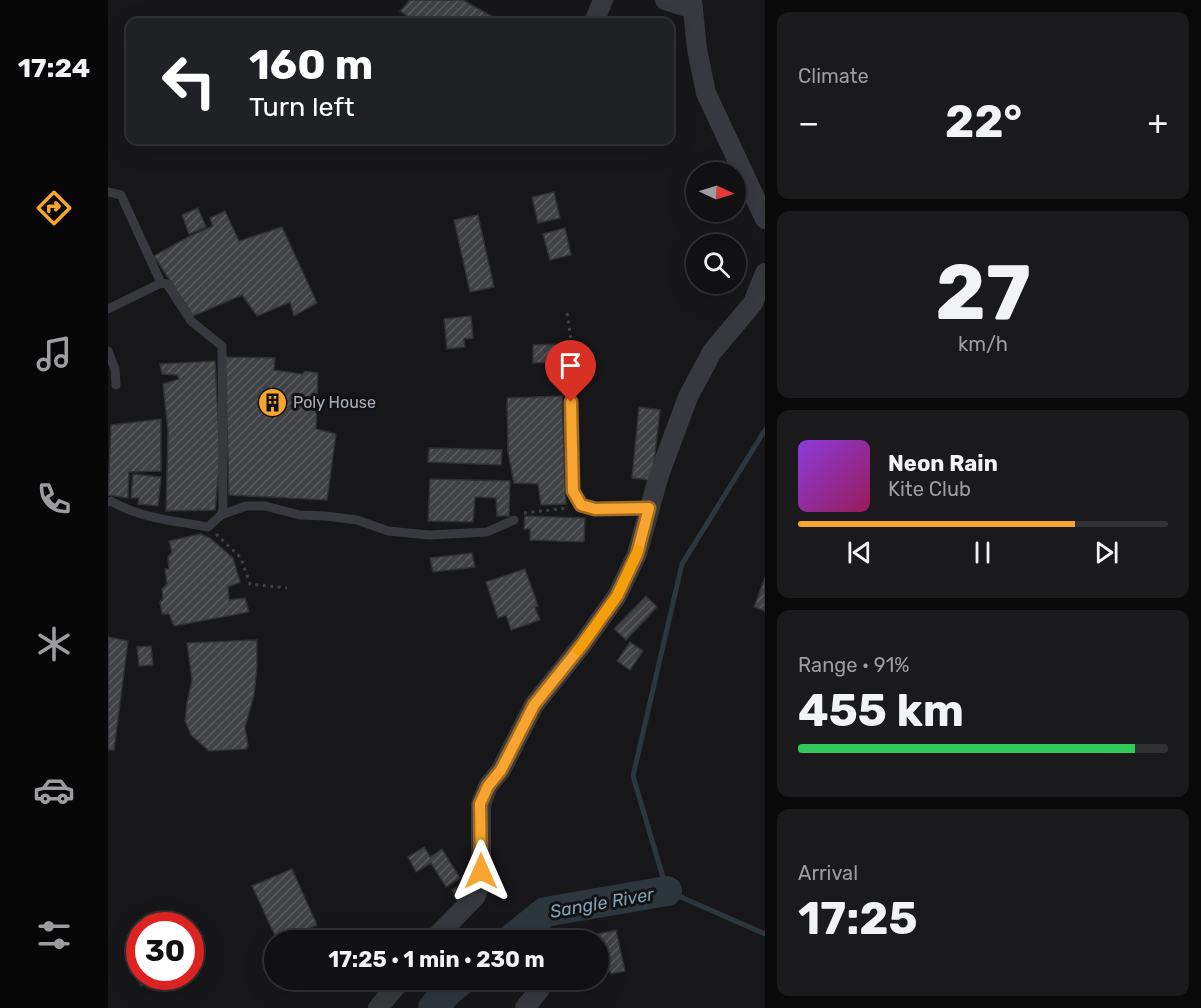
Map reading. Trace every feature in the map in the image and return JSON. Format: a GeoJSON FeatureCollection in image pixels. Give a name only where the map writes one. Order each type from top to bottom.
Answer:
{"type":"FeatureCollection","features":[{"type":"Feature","properties":{"kind":"street"},"geometry":{"type":"LineString","coordinates":[[596,18],[603,0]]}},
{"type":"Feature","properties":{"kind":"street"},"geometry":{"type":"LineString","coordinates":[[665,0],[693,4],[697,49],[706,93],[765,219]]}},
{"type":"Feature","properties":{"kind":"street"},"geometry":{"type":"LineString","coordinates":[[443,930],[475,897],[481,883],[480,804],[488,786],[501,770],[534,705],[582,645],[617,596],[637,554],[659,475],[688,397],[712,352],[753,303],[765,273]]}},
{"type":"Feature","properties":{"kind":"street"},"geometry":{"type":"LineString","coordinates":[[378,1008],[393,990]]}},
{"type":"Feature","properties":{"kind":"street"},"geometry":{"type":"LineString","coordinates":[[525,1008],[539,990]]}},
{"type":"Feature","properties":{"kind":"lane"},"geometry":{"type":"LineString","coordinates":[[108,192],[121,195],[161,282],[166,284],[191,321],[222,346],[221,515]]}},
{"type":"Feature","properties":{"kind":"lane"},"geometry":{"type":"LineString","coordinates":[[108,309],[161,282]]}},
{"type":"Feature","properties":{"kind":"lane"},"geometry":{"type":"LineString","coordinates":[[108,351],[115,369],[116,385]]}},
{"type":"Feature","properties":{"kind":"lane"},"geometry":{"type":"LineString","coordinates":[[571,402],[573,491],[581,505],[595,509],[649,508]]}},
{"type":"Feature","properties":{"kind":"lane"},"geometry":{"type":"LineString","coordinates":[[108,501],[147,515],[208,527],[221,515],[246,506],[266,506],[300,515],[357,520],[388,531],[429,535],[487,532],[514,520]]}},
{"type":"Feature","properties":{"kind":"path"},"geometry":{"type":"LineString","coordinates":[[567,313],[572,346],[571,402]]}},
{"type":"Feature","properties":{"kind":"path"},"geometry":{"type":"LineString","coordinates":[[514,520],[527,511],[558,510],[581,505]]}},
{"type":"Feature","properties":{"kind":"path"},"geometry":{"type":"LineString","coordinates":[[208,527],[241,558],[250,584],[287,588]]}},
{"type":"Feature","properties":{"kind":"building"},"geometry":{"type":"Polygon","coordinates":[[[410,0],[463,0],[495,18],[410,18],[400,11],[410,0]]]}},
{"type":"Feature","properties":{"kind":"building"},"geometry":{"type":"Polygon","coordinates":[[[554,192],[560,218],[538,223],[532,197],[554,192]]]}},
{"type":"Feature","properties":{"kind":"building"},"geometry":{"type":"Polygon","coordinates":[[[198,208],[206,227],[189,234],[182,215],[198,208]]]}},
{"type":"Feature","properties":{"kind":"building"},"geometry":{"type":"Polygon","coordinates":[[[225,211],[239,241],[282,227],[317,303],[294,316],[290,302],[257,316],[242,295],[193,316],[154,256],[213,226],[210,218],[225,211]]]}},
{"type":"Feature","properties":{"kind":"building"},"geometry":{"type":"Polygon","coordinates":[[[478,215],[494,287],[470,292],[454,220],[478,215]]]}},
{"type":"Feature","properties":{"kind":"building"},"geometry":{"type":"Polygon","coordinates":[[[565,228],[571,255],[550,260],[543,234],[565,228]]]}},
{"type":"Feature","properties":{"kind":"building"},"geometry":{"type":"Polygon","coordinates":[[[471,316],[473,338],[464,339],[465,347],[447,349],[444,319],[471,316]]]}},
{"type":"Feature","properties":{"kind":"building"},"geometry":{"type":"Polygon","coordinates":[[[564,344],[564,362],[533,363],[533,345],[564,344]]]}},
{"type":"Feature","properties":{"kind":"building","name":"Poly House"},"geometry":{"type":"Polygon","coordinates":[[[225,357],[275,358],[274,370],[302,374],[305,371],[318,373],[316,429],[336,434],[327,500],[229,495],[225,357]]]}},
{"type":"Feature","properties":{"kind":"building"},"geometry":{"type":"Polygon","coordinates":[[[215,361],[220,457],[215,510],[166,511],[168,431],[163,384],[179,379],[177,375],[162,374],[160,364],[215,361]]]}},
{"type":"Feature","properties":{"kind":"building"},"geometry":{"type":"Polygon","coordinates":[[[562,396],[566,504],[541,505],[538,484],[514,483],[508,453],[507,398],[562,396]]]}},
{"type":"Feature","properties":{"kind":"building"},"geometry":{"type":"Polygon","coordinates":[[[639,407],[660,410],[652,480],[632,478],[639,407]]]}},
{"type":"Feature","properties":{"kind":"building"},"geometry":{"type":"Polygon","coordinates":[[[161,419],[161,471],[129,472],[128,498],[108,495],[111,425],[161,419]]]}},
{"type":"Feature","properties":{"kind":"building"},"geometry":{"type":"Polygon","coordinates":[[[429,448],[502,450],[501,465],[428,462],[429,448]]]}},
{"type":"Feature","properties":{"kind":"building"},"geometry":{"type":"Polygon","coordinates":[[[133,474],[161,477],[158,506],[138,504],[139,498],[131,498],[133,474]]]}},
{"type":"Feature","properties":{"kind":"building"},"geometry":{"type":"Polygon","coordinates":[[[430,479],[510,481],[509,516],[497,516],[496,498],[475,497],[473,522],[428,521],[430,479]]]}},
{"type":"Feature","properties":{"kind":"building"},"geometry":{"type":"Polygon","coordinates":[[[525,516],[585,518],[584,542],[530,540],[530,529],[524,529],[525,516]]]}},
{"type":"Feature","properties":{"kind":"building"},"geometry":{"type":"Polygon","coordinates":[[[200,534],[210,538],[233,558],[240,582],[228,587],[229,600],[245,598],[249,612],[174,626],[169,614],[162,614],[160,602],[163,599],[162,589],[167,584],[165,569],[169,569],[168,557],[172,553],[169,541],[200,534]]]}},
{"type":"Feature","properties":{"kind":"building"},"geometry":{"type":"Polygon","coordinates":[[[472,553],[475,567],[433,572],[430,558],[472,553]]]}},
{"type":"Feature","properties":{"kind":"building"},"geometry":{"type":"Polygon","coordinates":[[[525,569],[538,606],[535,607],[540,620],[511,630],[506,615],[498,618],[486,582],[525,569]]]}},
{"type":"Feature","properties":{"kind":"building"},"geometry":{"type":"Polygon","coordinates":[[[765,577],[765,611],[754,607],[765,577]]]}},
{"type":"Feature","properties":{"kind":"building"},"geometry":{"type":"Polygon","coordinates":[[[646,596],[657,607],[626,640],[614,629],[646,596]]]}},
{"type":"Feature","properties":{"kind":"building"},"geometry":{"type":"Polygon","coordinates":[[[108,637],[128,641],[114,750],[108,750],[108,637]]]}},
{"type":"Feature","properties":{"kind":"building"},"geometry":{"type":"Polygon","coordinates":[[[257,640],[254,695],[245,727],[248,746],[246,749],[209,751],[191,735],[185,721],[192,680],[187,643],[257,640]]]}},
{"type":"Feature","properties":{"kind":"building"},"geometry":{"type":"Polygon","coordinates":[[[630,642],[643,651],[630,670],[617,661],[630,642]]]}},
{"type":"Feature","properties":{"kind":"building"},"geometry":{"type":"Polygon","coordinates":[[[151,646],[153,665],[139,666],[137,647],[151,646]]]}},
{"type":"Feature","properties":{"kind":"building"},"geometry":{"type":"Polygon","coordinates":[[[424,847],[430,857],[442,849],[460,878],[446,887],[431,863],[416,872],[408,857],[424,847]]]}},
{"type":"Feature","properties":{"kind":"building"},"geometry":{"type":"Polygon","coordinates":[[[292,869],[317,925],[307,930],[272,930],[252,886],[292,869]]]}},
{"type":"Feature","properties":{"kind":"building"},"geometry":{"type":"Polygon","coordinates":[[[460,885],[469,900],[461,905],[452,890],[460,885]]]}},
{"type":"Feature","properties":{"kind":"building"},"geometry":{"type":"Polygon","coordinates":[[[616,930],[625,971],[611,974],[609,971],[609,932],[616,930]]]}},
{"type":"Feature","properties":{"kind":"waterway"},"geometry":{"type":"LineString","coordinates":[[765,430],[682,564],[633,776],[667,891],[765,934]]}},
{"type":"Feature","properties":{"kind":"waterway","name":"Sangle River"},"geometry":{"type":"LineString","coordinates":[[522,930],[545,912],[667,891]]}},
{"type":"Feature","properties":{"kind":"waterway","name":"Sangle River"},"geometry":{"type":"LineString","coordinates":[[433,1008],[449,990]]}},
{"type":"Feature","properties":{"kind":"slow traffic"},"geometry":{"type":"LineString","coordinates":[[578,650],[617,596],[638,550]]}},
{"type":"Feature","properties":{"kind":"place","name":"Poly House"},"geometry":{"type":"Point","coordinates":[272,402]}},
{"type":"Feature","properties":{"kind":"route"},"geometry":{"type":"LineString","coordinates":[[481,871],[480,804],[488,786],[501,770],[534,705],[582,645],[617,596],[637,554],[649,508],[595,509],[581,505],[573,491],[571,402]]}}]}
